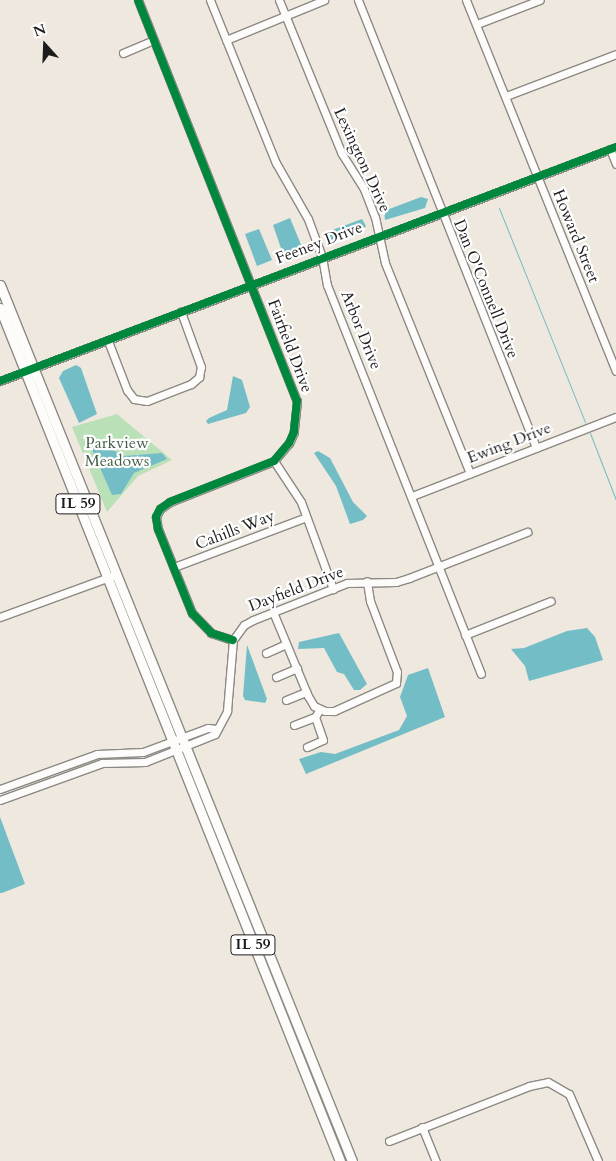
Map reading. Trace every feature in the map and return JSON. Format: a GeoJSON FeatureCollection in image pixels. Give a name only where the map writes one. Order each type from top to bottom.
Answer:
{"type":"FeatureCollection","features":[{"type":"Feature","properties":{"kind":"main road","name":"IL 59"},"geometry":{"type":"LineString","coordinates":[[0,285],[29,370],[181,749],[340,1161]]}},
{"type":"Feature","properties":{"kind":"main road","name":"IL 59"},"geometry":{"type":"LineString","coordinates":[[0,308],[29,370]]}},
{"type":"Feature","properties":{"kind":"main road","name":"IL 59"},"geometry":{"type":"LineString","coordinates":[[181,749],[352,1161]]}},
{"type":"Feature","properties":{"kind":"street","name":"Fairfield Drive"},"geometry":{"type":"LineString","coordinates":[[138,0],[297,401],[294,432],[289,443],[274,460],[162,507],[157,524],[174,568],[197,618],[211,633],[233,640]]}},
{"type":"Feature","properties":{"kind":"street","name":"Arbor Drive"},"geometry":{"type":"LineString","coordinates":[[210,0],[276,163],[308,219],[322,257],[327,285],[481,674]]}},
{"type":"Feature","properties":{"kind":"street","name":"Lexington Drive"},"geometry":{"type":"LineString","coordinates":[[279,0],[342,154],[364,189],[388,270],[470,473]]}},
{"type":"Feature","properties":{"kind":"street"},"geometry":{"type":"LineString","coordinates":[[226,40],[324,0]]}},
{"type":"Feature","properties":{"kind":"street","name":"Dan O'Connell Drive"},"geometry":{"type":"LineString","coordinates":[[358,0],[436,192],[441,213],[536,448]]}},
{"type":"Feature","properties":{"kind":"street","name":"Howard Street"},"geometry":{"type":"LineString","coordinates":[[466,0],[616,371]]}},
{"type":"Feature","properties":{"kind":"street"},"geometry":{"type":"LineString","coordinates":[[477,24],[540,0]]}},
{"type":"Feature","properties":{"kind":"street"},"geometry":{"type":"LineString","coordinates":[[123,52],[154,40]]}},
{"type":"Feature","properties":{"kind":"street"},"geometry":{"type":"LineString","coordinates":[[506,96],[616,54]]}},
{"type":"Feature","properties":{"kind":"street"},"geometry":{"type":"LineString","coordinates":[[613,148],[616,164]]}},
{"type":"Feature","properties":{"kind":"street","name":"Feeney Drive"},"geometry":{"type":"LineString","coordinates":[[0,381],[379,235],[613,148]]}},
{"type":"Feature","properties":{"kind":"street"},"geometry":{"type":"LineString","coordinates":[[108,341],[127,390],[134,399],[147,401],[191,384],[199,377],[201,367],[181,312]]}},
{"type":"Feature","properties":{"kind":"street","name":"Ewing Drive"},"geometry":{"type":"LineString","coordinates":[[412,496],[616,417]]}},
{"type":"Feature","properties":{"kind":"street"},"geometry":{"type":"LineString","coordinates":[[274,460],[293,488],[333,589]]}},
{"type":"Feature","properties":{"kind":"street","name":"Cahills Way"},"geometry":{"type":"LineString","coordinates":[[174,568],[306,517]]}},
{"type":"Feature","properties":{"kind":"street","name":"Dayfield Drive"},"geometry":{"type":"LineString","coordinates":[[233,640],[244,625],[333,589],[367,581],[396,582],[527,532]]}},
{"type":"Feature","properties":{"kind":"street"},"geometry":{"type":"LineString","coordinates":[[0,617],[112,576]]}},
{"type":"Feature","properties":{"kind":"street"},"geometry":{"type":"LineString","coordinates":[[273,612],[306,692],[314,706],[334,711],[396,683],[397,672],[370,601],[367,581]]}},
{"type":"Feature","properties":{"kind":"street"},"geometry":{"type":"LineString","coordinates":[[465,635],[551,600]]}},
{"type":"Feature","properties":{"kind":"street"},"geometry":{"type":"LineString","coordinates":[[0,800],[102,763],[145,762],[215,734],[227,711],[233,640]]}},
{"type":"Feature","properties":{"kind":"street"},"geometry":{"type":"LineString","coordinates":[[266,653],[286,644]]}},
{"type":"Feature","properties":{"kind":"street"},"geometry":{"type":"LineString","coordinates":[[276,677],[297,668]]}},
{"type":"Feature","properties":{"kind":"street"},"geometry":{"type":"LineString","coordinates":[[286,700],[306,692]]}},
{"type":"Feature","properties":{"kind":"street"},"geometry":{"type":"LineString","coordinates":[[294,725],[315,717],[320,709]]}},
{"type":"Feature","properties":{"kind":"street"},"geometry":{"type":"LineString","coordinates":[[307,747],[323,740],[315,717]]}},
{"type":"Feature","properties":{"kind":"street"},"geometry":{"type":"LineString","coordinates":[[0,789],[96,754],[143,752],[208,728],[216,729]]}},
{"type":"Feature","properties":{"kind":"street"},"geometry":{"type":"LineString","coordinates":[[58,767],[61,777]]}},
{"type":"Feature","properties":{"kind":"street"},"geometry":{"type":"LineString","coordinates":[[389,1141],[529,1086],[548,1082],[562,1087],[569,1094],[598,1161]]}},
{"type":"Feature","properties":{"kind":"street"},"geometry":{"type":"LineString","coordinates":[[422,1127],[436,1161]]}},
{"type":"Feature","properties":{"kind":"green space","name":"Parkview Meadows"},"geometry":{"type":"Polygon","coordinates":[[[117,414],[172,460],[138,476],[107,512],[72,427],[117,414]]]}},
{"type":"Feature","properties":{"kind":"green space"},"geometry":{"type":"Polygon","coordinates":[[[118,756],[69,771],[66,769],[95,757],[118,756]]]}},
{"type":"Feature","properties":{"kind":"green space"},"geometry":{"type":"Polygon","coordinates":[[[50,773],[51,777],[6,792],[7,789],[50,773]]]}},
{"type":"Feature","properties":{"kind":"green space"},"geometry":{"type":"Polygon","coordinates":[[[203,806],[217,836],[349,1161],[345,1161],[334,1137],[203,806]]]}},
{"type":"Feature","properties":{"kind":"water"},"geometry":{"type":"Polygon","coordinates":[[[421,197],[428,199],[425,208],[385,220],[384,211],[421,197]]]}},
{"type":"Feature","properties":{"kind":"water"},"geometry":{"type":"Polygon","coordinates":[[[290,218],[302,247],[283,254],[273,225],[290,218]]]}},
{"type":"Feature","properties":{"kind":"water"},"geometry":{"type":"Polygon","coordinates":[[[362,219],[366,226],[363,230],[332,242],[326,240],[327,232],[362,219]]]}},
{"type":"Feature","properties":{"kind":"water"},"geometry":{"type":"Polygon","coordinates":[[[259,229],[272,260],[257,266],[245,234],[259,229]]]}},
{"type":"Feature","properties":{"kind":"water"},"geometry":{"type":"Polygon","coordinates":[[[76,365],[81,368],[97,414],[79,423],[59,378],[63,371],[76,365]]]}},
{"type":"Feature","properties":{"kind":"water"},"geometry":{"type":"Polygon","coordinates":[[[233,376],[242,380],[250,407],[246,413],[208,424],[206,421],[209,418],[227,410],[233,376]]]}},
{"type":"Feature","properties":{"kind":"water"},"geometry":{"type":"Polygon","coordinates":[[[86,436],[124,456],[162,453],[167,459],[134,473],[121,494],[112,495],[86,436]]]}},
{"type":"Feature","properties":{"kind":"water"},"geometry":{"type":"Polygon","coordinates":[[[318,451],[330,458],[353,502],[367,516],[363,520],[350,524],[336,486],[314,453],[318,451]]]}},
{"type":"Feature","properties":{"kind":"water"},"geometry":{"type":"Polygon","coordinates":[[[587,628],[595,637],[603,660],[529,681],[525,666],[511,649],[524,648],[567,631],[587,628]]]}},
{"type":"Feature","properties":{"kind":"water"},"geometry":{"type":"Polygon","coordinates":[[[339,633],[367,684],[360,690],[354,690],[344,674],[337,672],[324,648],[298,649],[299,642],[339,633]]]}},
{"type":"Feature","properties":{"kind":"water"},"geometry":{"type":"Polygon","coordinates":[[[247,645],[267,699],[265,703],[245,700],[243,696],[247,645]]]}},
{"type":"Feature","properties":{"kind":"water"},"geometry":{"type":"Polygon","coordinates":[[[428,668],[445,717],[306,774],[299,759],[321,752],[335,754],[399,730],[407,716],[400,697],[408,675],[428,668]]]}},
{"type":"Feature","properties":{"kind":"water"},"geometry":{"type":"Polygon","coordinates":[[[0,817],[25,884],[2,893],[0,893],[0,817]]]}},
{"type":"Feature","properties":{"kind":"waterway"},"geometry":{"type":"LineString","coordinates":[[499,208],[585,422]]}},
{"type":"Feature","properties":{"kind":"waterway"},"geometry":{"type":"LineString","coordinates":[[590,433],[616,500]]}},
{"type":"Feature","properties":{"kind":"cycle path"},"geometry":{"type":"LineString","coordinates":[[138,0],[297,401],[294,432],[289,443],[274,461],[170,502],[160,509],[156,517],[158,529],[192,613],[211,633],[233,640]]}},
{"type":"Feature","properties":{"kind":"cycle path"},"geometry":{"type":"LineString","coordinates":[[0,381],[616,147]]}}]}
